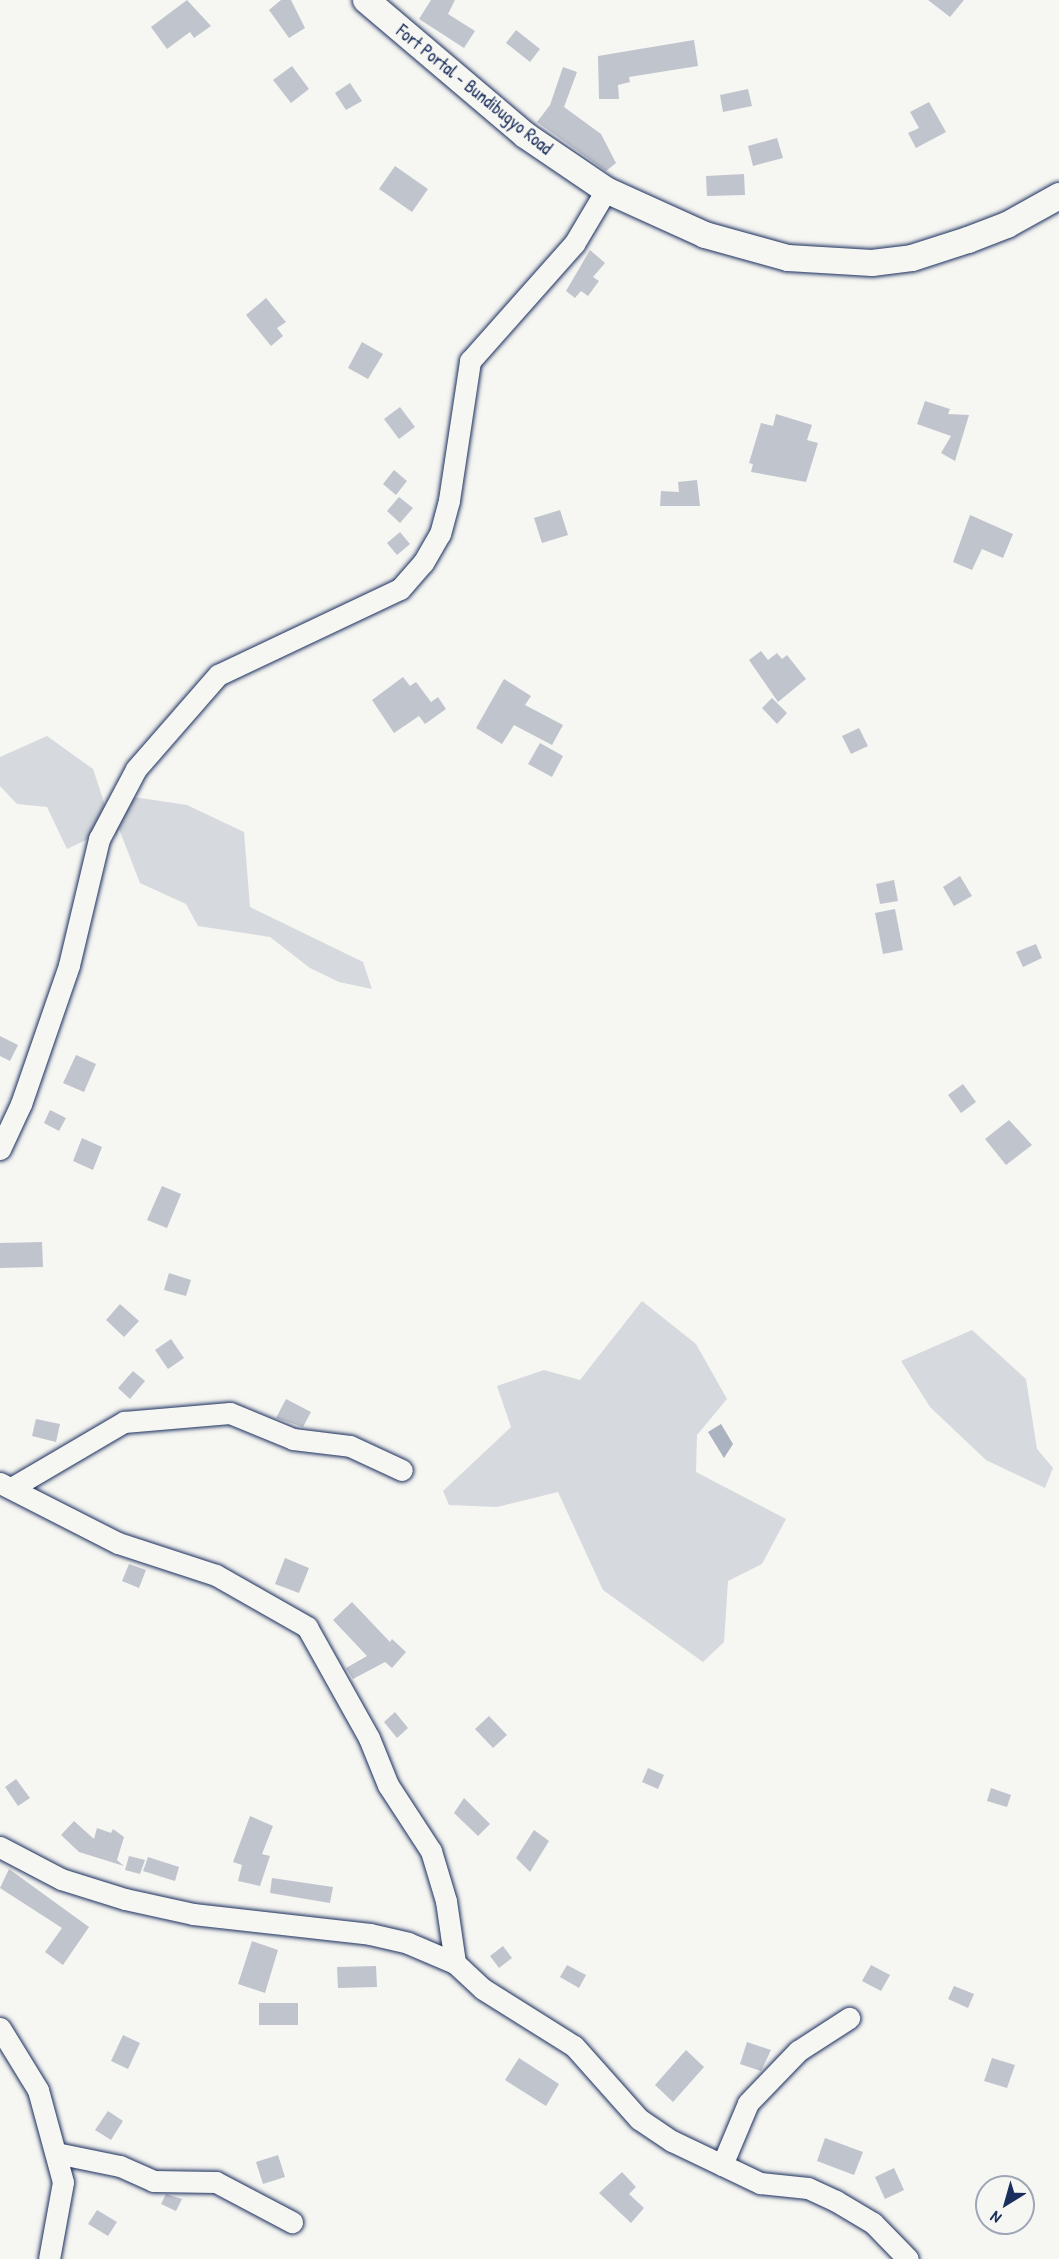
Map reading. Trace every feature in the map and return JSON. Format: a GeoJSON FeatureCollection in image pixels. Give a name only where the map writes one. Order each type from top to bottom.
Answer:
{"type":"FeatureCollection","features":[{"type":"Feature","properties":{"kind":"main road","name":"Fort Portal - Bundibugyo Road"},"geometry":{"type":"LineString","coordinates":[[366,0],[525,135],[606,190],[705,235],[788,258],[872,263],[912,258],[968,240],[1007,225],[1059,196]]}},
{"type":"Feature","properties":{"kind":"street"},"geometry":{"type":"LineString","coordinates":[[0,1149],[21,1104],[69,965],[99,839],[136,769],[218,675],[400,589],[423,563],[440,534],[449,500],[470,361],[574,244],[606,190]]}},
{"type":"Feature","properties":{"kind":"street"},"geometry":{"type":"LineString","coordinates":[[7,1485],[124,1422],[230,1413],[293,1439],[350,1446],[402,1470]]}},
{"type":"Feature","properties":{"kind":"street"},"geometry":{"type":"LineString","coordinates":[[7,1485],[118,1543],[216,1575],[307,1627],[369,1738],[388,1785],[431,1851],[446,1901],[455,1964]]}},
{"type":"Feature","properties":{"kind":"street"},"geometry":{"type":"LineString","coordinates":[[0,1847],[61,1879],[125,1899],[205,1915],[370,1934],[408,1944],[455,1964],[483,1989],[574,2046],[639,2119],[722,2165],[760,2183],[808,2188],[836,2201],[873,2223],[908,2259]]}},
{"type":"Feature","properties":{"kind":"street"},"geometry":{"type":"LineString","coordinates":[[722,2165],[748,2103],[798,2052],[849,2018]]}},
{"type":"Feature","properties":{"kind":"street"},"geometry":{"type":"LineString","coordinates":[[0,2028],[38,2090],[63,2182],[49,2259]]}},
{"type":"Feature","properties":{"kind":"street"},"geometry":{"type":"LineString","coordinates":[[56,2153],[120,2166],[153,2181],[216,2182],[292,2222]]}},
{"type":"Feature","properties":{"kind":"shaded area"},"geometry":{"type":"Polygon","coordinates":[[[47,736],[93,769],[105,805],[88,839],[67,849],[47,807],[17,804],[0,786],[0,757],[47,736]]]}},
{"type":"Feature","properties":{"kind":"shaded area"},"geometry":{"type":"Polygon","coordinates":[[[127,796],[187,805],[244,832],[250,907],[363,962],[372,989],[339,982],[310,968],[270,937],[198,926],[186,904],[140,883],[119,829],[116,837],[116,817],[127,796]]]}},
{"type":"Feature","properties":{"kind":"shaded area"},"geometry":{"type":"Polygon","coordinates":[[[642,1301],[696,1344],[727,1399],[697,1435],[696,1472],[786,1519],[762,1564],[728,1581],[724,1642],[703,1662],[603,1590],[558,1492],[497,1507],[449,1505],[443,1491],[511,1427],[497,1386],[544,1370],[580,1380],[642,1301]]]}},
{"type":"Feature","properties":{"kind":"shaded area"},"geometry":{"type":"Polygon","coordinates":[[[972,1330],[1026,1379],[1037,1449],[1053,1468],[1045,1488],[986,1460],[930,1407],[901,1361],[972,1330]]]}},
{"type":"Feature","properties":{"kind":"shaded area"},"geometry":{"type":"Polygon","coordinates":[[[721,1424],[733,1444],[724,1458],[708,1432],[721,1424]]]}},
{"type":"Feature","properties":{"kind":"building"},"geometry":{"type":"Polygon","coordinates":[[[187,0],[211,26],[194,38],[190,32],[167,49],[151,27],[187,0]]]}},
{"type":"Feature","properties":{"kind":"building"},"geometry":{"type":"Polygon","coordinates":[[[281,0],[291,0],[305,28],[289,38],[269,10],[281,0]]]}},
{"type":"Feature","properties":{"kind":"building"},"geometry":{"type":"Polygon","coordinates":[[[431,0],[455,0],[448,14],[475,31],[464,48],[419,19],[431,0]]]}},
{"type":"Feature","properties":{"kind":"building"},"geometry":{"type":"Polygon","coordinates":[[[928,0],[964,0],[950,17],[928,0]]]}},
{"type":"Feature","properties":{"kind":"building"},"geometry":{"type":"Polygon","coordinates":[[[516,30],[540,49],[530,62],[506,43],[516,30]]]}},
{"type":"Feature","properties":{"kind":"building"},"geometry":{"type":"Polygon","coordinates":[[[694,40],[698,66],[629,77],[630,82],[618,85],[619,99],[599,99],[598,56],[694,40]]]}},
{"type":"Feature","properties":{"kind":"building"},"geometry":{"type":"Polygon","coordinates":[[[292,66],[309,89],[291,103],[273,80],[292,66]]]}},
{"type":"Feature","properties":{"kind":"building"},"geometry":{"type":"Polygon","coordinates":[[[563,67],[577,72],[564,107],[601,134],[616,163],[606,171],[537,122],[550,105],[563,67]]]}},
{"type":"Feature","properties":{"kind":"building"},"geometry":{"type":"Polygon","coordinates":[[[350,83],[362,101],[346,110],[335,93],[350,83]]]}},
{"type":"Feature","properties":{"kind":"building"},"geometry":{"type":"Polygon","coordinates":[[[748,89],[752,106],[723,112],[720,95],[748,89]]]}},
{"type":"Feature","properties":{"kind":"building"},"geometry":{"type":"Polygon","coordinates":[[[929,102],[946,132],[916,148],[908,133],[919,128],[910,112],[929,102]]]}},
{"type":"Feature","properties":{"kind":"building"},"geometry":{"type":"Polygon","coordinates":[[[777,138],[783,158],[753,166],[748,146],[777,138]]]}},
{"type":"Feature","properties":{"kind":"building"},"geometry":{"type":"Polygon","coordinates":[[[395,166],[428,189],[412,212],[379,189],[395,166]]]}},
{"type":"Feature","properties":{"kind":"building"},"geometry":{"type":"Polygon","coordinates":[[[744,174],[745,195],[707,196],[706,176],[744,174]]]}},
{"type":"Feature","properties":{"kind":"building"},"geometry":{"type":"Polygon","coordinates":[[[590,250],[605,263],[593,277],[599,281],[588,296],[581,291],[575,298],[566,291],[590,250]]]}},
{"type":"Feature","properties":{"kind":"building"},"geometry":{"type":"Polygon","coordinates":[[[266,298],[286,322],[277,328],[283,336],[271,346],[246,315],[266,298]]]}},
{"type":"Feature","properties":{"kind":"building"},"geometry":{"type":"Polygon","coordinates":[[[362,342],[383,354],[368,379],[348,368],[362,342]]]}},
{"type":"Feature","properties":{"kind":"building"},"geometry":{"type":"Polygon","coordinates":[[[925,401],[950,409],[948,414],[969,415],[955,461],[941,453],[951,436],[917,424],[925,401]]]}},
{"type":"Feature","properties":{"kind":"building"},"geometry":{"type":"Polygon","coordinates":[[[400,407],[415,427],[399,439],[384,419],[400,407]]]}},
{"type":"Feature","properties":{"kind":"building"},"geometry":{"type":"Polygon","coordinates":[[[776,414],[812,425],[807,440],[818,443],[806,482],[751,472],[753,464],[749,463],[761,423],[773,426],[776,414]]]}},
{"type":"Feature","properties":{"kind":"building"},"geometry":{"type":"Polygon","coordinates":[[[394,470],[407,481],[396,495],[383,484],[394,470]]]}},
{"type":"Feature","properties":{"kind":"building"},"geometry":{"type":"Polygon","coordinates":[[[697,480],[700,506],[660,506],[661,491],[679,492],[678,482],[697,480]]]}},
{"type":"Feature","properties":{"kind":"building"},"geometry":{"type":"Polygon","coordinates":[[[399,497],[413,508],[400,523],[387,511],[399,497]]]}},
{"type":"Feature","properties":{"kind":"building"},"geometry":{"type":"Polygon","coordinates":[[[560,510],[568,535],[542,543],[534,518],[560,510]]]}},
{"type":"Feature","properties":{"kind":"building"},"geometry":{"type":"Polygon","coordinates":[[[970,515],[1013,534],[1003,558],[982,549],[972,570],[953,562],[970,515]]]}},
{"type":"Feature","properties":{"kind":"building"},"geometry":{"type":"Polygon","coordinates":[[[400,532],[410,544],[397,555],[387,543],[400,532]]]}},
{"type":"Feature","properties":{"kind":"building"},"geometry":{"type":"Polygon","coordinates":[[[761,651],[768,660],[777,653],[782,659],[787,655],[806,679],[778,702],[749,660],[761,651]]]}},
{"type":"Feature","properties":{"kind":"building"},"geometry":{"type":"Polygon","coordinates":[[[403,677],[410,686],[416,682],[431,702],[438,697],[446,709],[425,724],[419,716],[394,733],[372,700],[403,677]]]}},
{"type":"Feature","properties":{"kind":"building"},"geometry":{"type":"Polygon","coordinates":[[[504,679],[531,696],[525,705],[563,725],[552,745],[514,725],[502,744],[476,728],[504,679]]]}},
{"type":"Feature","properties":{"kind":"building"},"geometry":{"type":"Polygon","coordinates":[[[772,698],[787,713],[777,724],[762,708],[772,698]]]}},
{"type":"Feature","properties":{"kind":"building"},"geometry":{"type":"Polygon","coordinates":[[[859,728],[868,746],[851,754],[842,736],[859,728]]]}},
{"type":"Feature","properties":{"kind":"building"},"geometry":{"type":"Polygon","coordinates":[[[540,743],[563,756],[552,777],[528,764],[540,743]]]}},
{"type":"Feature","properties":{"kind":"building"},"geometry":{"type":"Polygon","coordinates":[[[960,876],[972,896],[954,906],[943,887],[960,876]]]}},
{"type":"Feature","properties":{"kind":"building"},"geometry":{"type":"Polygon","coordinates":[[[894,880],[898,901],[880,904],[876,884],[894,880]]]}},
{"type":"Feature","properties":{"kind":"building"},"geometry":{"type":"Polygon","coordinates":[[[895,909],[903,950],[883,954],[875,913],[895,909]]]}},
{"type":"Feature","properties":{"kind":"building"},"geometry":{"type":"Polygon","coordinates":[[[1036,944],[1042,958],[1023,967],[1016,952],[1036,944]]]}},
{"type":"Feature","properties":{"kind":"building"},"geometry":{"type":"Polygon","coordinates":[[[0,1036],[18,1045],[10,1061],[0,1056],[0,1036]]]}},
{"type":"Feature","properties":{"kind":"building"},"geometry":{"type":"Polygon","coordinates":[[[76,1055],[96,1064],[84,1092],[63,1083],[76,1055]]]}},
{"type":"Feature","properties":{"kind":"building"},"geometry":{"type":"Polygon","coordinates":[[[963,1084],[976,1102],[961,1113],[948,1095],[963,1084]]]}},
{"type":"Feature","properties":{"kind":"building"},"geometry":{"type":"Polygon","coordinates":[[[50,1110],[66,1118],[59,1131],[44,1123],[50,1110]]]}},
{"type":"Feature","properties":{"kind":"building"},"geometry":{"type":"Polygon","coordinates":[[[1009,1120],[1032,1145],[1006,1165],[985,1139],[1009,1120]]]}},
{"type":"Feature","properties":{"kind":"building"},"geometry":{"type":"Polygon","coordinates":[[[82,1138],[102,1147],[93,1170],[73,1161],[82,1138]]]}},
{"type":"Feature","properties":{"kind":"building"},"geometry":{"type":"Polygon","coordinates":[[[162,1186],[181,1194],[167,1228],[147,1220],[162,1186]]]}},
{"type":"Feature","properties":{"kind":"building"},"geometry":{"type":"Polygon","coordinates":[[[42,1242],[43,1267],[0,1268],[0,1243],[42,1242]]]}},
{"type":"Feature","properties":{"kind":"building"},"geometry":{"type":"Polygon","coordinates":[[[169,1273],[191,1280],[186,1296],[164,1290],[169,1273]]]}},
{"type":"Feature","properties":{"kind":"building"},"geometry":{"type":"Polygon","coordinates":[[[120,1304],[139,1321],[124,1337],[106,1320],[120,1304]]]}},
{"type":"Feature","properties":{"kind":"building"},"geometry":{"type":"Polygon","coordinates":[[[171,1339],[184,1358],[168,1369],[155,1350],[171,1339]]]}},
{"type":"Feature","properties":{"kind":"building"},"geometry":{"type":"Polygon","coordinates":[[[133,1371],[145,1381],[130,1399],[118,1388],[133,1371]]]}},
{"type":"Feature","properties":{"kind":"building"},"geometry":{"type":"Polygon","coordinates":[[[286,1399],[311,1412],[303,1427],[276,1418],[286,1399]]]}},
{"type":"Feature","properties":{"kind":"building"},"geometry":{"type":"Polygon","coordinates":[[[36,1419],[60,1424],[56,1442],[32,1436],[36,1419]]]}},
{"type":"Feature","properties":{"kind":"building"},"geometry":{"type":"Polygon","coordinates":[[[285,1558],[309,1568],[299,1593],[275,1584],[285,1558]]]}},
{"type":"Feature","properties":{"kind":"building"},"geometry":{"type":"Polygon","coordinates":[[[129,1564],[146,1570],[139,1588],[122,1581],[129,1564]]]}},
{"type":"Feature","properties":{"kind":"building"},"geometry":{"type":"Polygon","coordinates":[[[352,1602],[390,1642],[392,1639],[406,1652],[392,1668],[385,1662],[353,1679],[346,1668],[367,1656],[333,1620],[352,1602]]]}},
{"type":"Feature","properties":{"kind":"building"},"geometry":{"type":"Polygon","coordinates":[[[395,1712],[408,1728],[397,1738],[384,1722],[395,1712]]]}},
{"type":"Feature","properties":{"kind":"building"},"geometry":{"type":"Polygon","coordinates":[[[489,1716],[507,1735],[493,1748],[475,1729],[489,1716]]]}},
{"type":"Feature","properties":{"kind":"building"},"geometry":{"type":"Polygon","coordinates":[[[648,1768],[664,1775],[658,1789],[642,1782],[648,1768]]]}},
{"type":"Feature","properties":{"kind":"building"},"geometry":{"type":"Polygon","coordinates":[[[16,1779],[30,1798],[18,1806],[5,1787],[16,1779]]]}},
{"type":"Feature","properties":{"kind":"building"},"geometry":{"type":"Polygon","coordinates":[[[991,1788],[1011,1795],[1007,1807],[987,1801],[991,1788]]]}},
{"type":"Feature","properties":{"kind":"building"},"geometry":{"type":"Polygon","coordinates":[[[464,1798],[490,1824],[478,1836],[454,1813],[464,1798]]]}},
{"type":"Feature","properties":{"kind":"building"},"geometry":{"type":"Polygon","coordinates":[[[250,1816],[273,1826],[262,1854],[270,1856],[260,1886],[238,1881],[242,1865],[233,1862],[250,1816]]]}},
{"type":"Feature","properties":{"kind":"building"},"geometry":{"type":"Polygon","coordinates":[[[74,1821],[94,1839],[97,1828],[111,1833],[113,1829],[124,1837],[117,1860],[124,1866],[79,1852],[61,1835],[74,1821]]]}},
{"type":"Feature","properties":{"kind":"building"},"geometry":{"type":"Polygon","coordinates":[[[534,1830],[549,1841],[530,1872],[516,1858],[534,1830]]]}},
{"type":"Feature","properties":{"kind":"building"},"geometry":{"type":"Polygon","coordinates":[[[129,1856],[145,1860],[140,1874],[125,1870],[129,1856]]]}},
{"type":"Feature","properties":{"kind":"building"},"geometry":{"type":"Polygon","coordinates":[[[148,1857],[179,1867],[175,1881],[143,1871],[148,1857]]]}},
{"type":"Feature","properties":{"kind":"building"},"geometry":{"type":"Polygon","coordinates":[[[9,1869],[89,1927],[63,1965],[45,1952],[62,1928],[0,1888],[9,1869]]]}},
{"type":"Feature","properties":{"kind":"building"},"geometry":{"type":"Polygon","coordinates":[[[272,1878],[333,1887],[330,1903],[270,1893],[272,1878]]]}},
{"type":"Feature","properties":{"kind":"building"},"geometry":{"type":"Polygon","coordinates":[[[252,1941],[278,1950],[265,1993],[238,1984],[252,1941]]]}},
{"type":"Feature","properties":{"kind":"building"},"geometry":{"type":"Polygon","coordinates":[[[503,1946],[512,1958],[499,1968],[490,1956],[503,1946]]]}},
{"type":"Feature","properties":{"kind":"building"},"geometry":{"type":"Polygon","coordinates":[[[567,1965],[586,1975],[579,1988],[560,1977],[567,1965]]]}},
{"type":"Feature","properties":{"kind":"building"},"geometry":{"type":"Polygon","coordinates":[[[871,1965],[890,1975],[881,1991],[862,1981],[871,1965]]]}},
{"type":"Feature","properties":{"kind":"building"},"geometry":{"type":"Polygon","coordinates":[[[376,1966],[377,1987],[338,1988],[337,1967],[376,1966]]]}},
{"type":"Feature","properties":{"kind":"building"},"geometry":{"type":"Polygon","coordinates":[[[954,1986],[974,1994],[968,2008],[948,1999],[954,1986]]]}},
{"type":"Feature","properties":{"kind":"building"},"geometry":{"type":"Polygon","coordinates":[[[259,2003],[298,2003],[298,2025],[259,2025],[259,2003]]]}},
{"type":"Feature","properties":{"kind":"building"},"geometry":{"type":"Polygon","coordinates":[[[123,2035],[140,2043],[128,2069],[111,2061],[123,2035]]]}},
{"type":"Feature","properties":{"kind":"building"},"geometry":{"type":"Polygon","coordinates":[[[747,2042],[771,2050],[761,2071],[740,2064],[747,2042]]]}},
{"type":"Feature","properties":{"kind":"building"},"geometry":{"type":"Polygon","coordinates":[[[686,2050],[704,2067],[673,2102],[655,2085],[686,2050]]]}},
{"type":"Feature","properties":{"kind":"building"},"geometry":{"type":"Polygon","coordinates":[[[519,2058],[559,2084],[546,2106],[505,2080],[519,2058]]]}},
{"type":"Feature","properties":{"kind":"building"},"geometry":{"type":"Polygon","coordinates":[[[992,2058],[1015,2065],[1007,2088],[984,2081],[992,2058]]]}},
{"type":"Feature","properties":{"kind":"building"},"geometry":{"type":"Polygon","coordinates":[[[108,2111],[123,2121],[111,2140],[95,2130],[108,2111]]]}},
{"type":"Feature","properties":{"kind":"building"},"geometry":{"type":"Polygon","coordinates":[[[825,2138],[863,2152],[854,2175],[817,2161],[825,2138]]]}},
{"type":"Feature","properties":{"kind":"building"},"geometry":{"type":"Polygon","coordinates":[[[278,2155],[285,2177],[263,2184],[256,2162],[278,2155]]]}},
{"type":"Feature","properties":{"kind":"building"},"geometry":{"type":"Polygon","coordinates":[[[894,2168],[904,2190],[885,2199],[875,2177],[894,2168]]]}},
{"type":"Feature","properties":{"kind":"building"},"geometry":{"type":"Polygon","coordinates":[[[622,2172],[636,2187],[629,2194],[644,2208],[631,2223],[599,2193],[622,2172]]]}},
{"type":"Feature","properties":{"kind":"building"},"geometry":{"type":"Polygon","coordinates":[[[166,2194],[182,2199],[176,2211],[161,2204],[166,2194]]]}},
{"type":"Feature","properties":{"kind":"building"},"geometry":{"type":"Polygon","coordinates":[[[97,2210],[117,2222],[108,2236],[88,2224],[97,2210]]]}}]}
